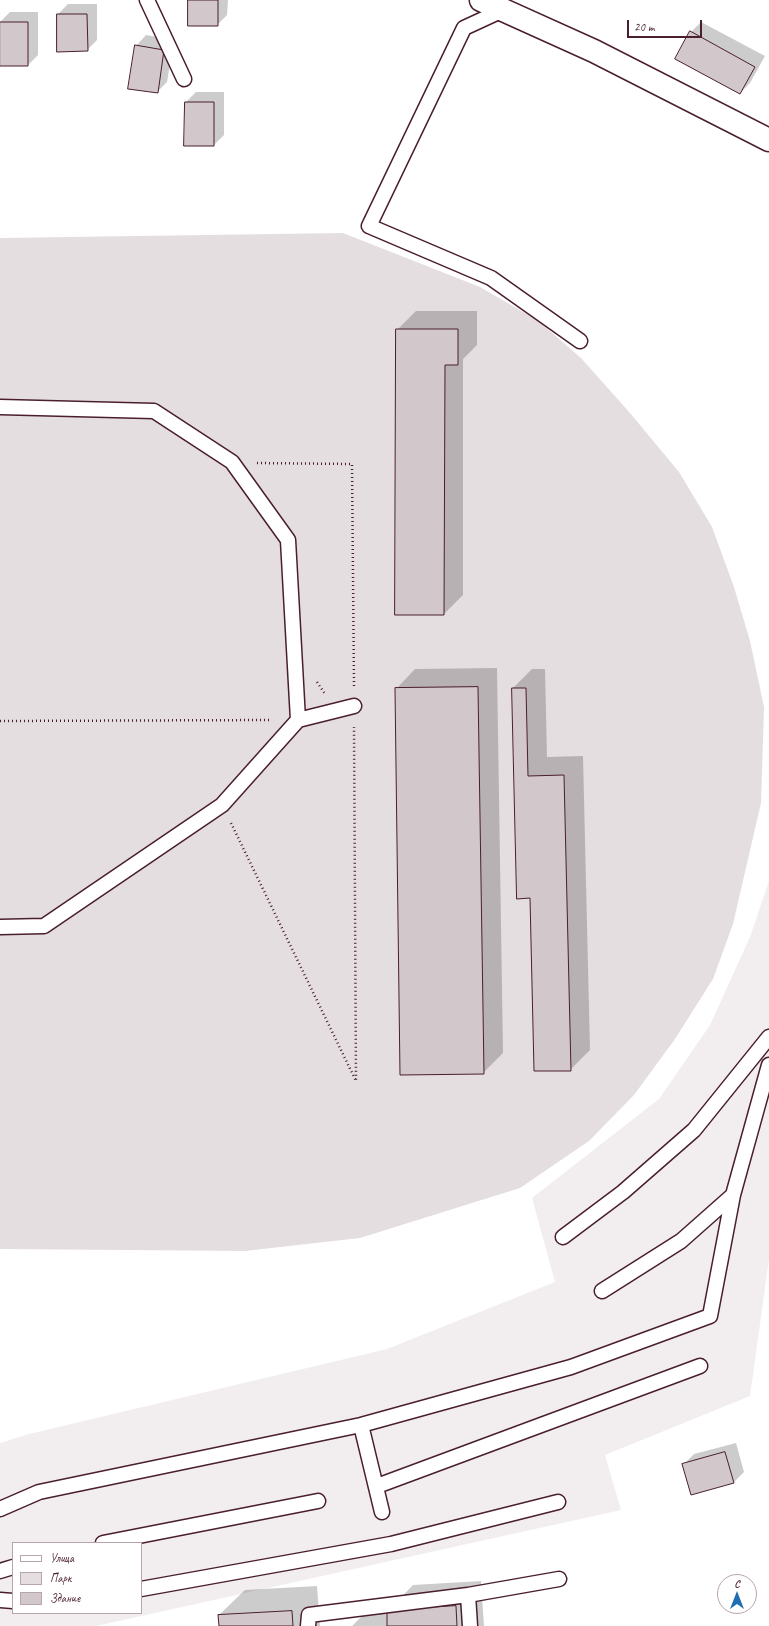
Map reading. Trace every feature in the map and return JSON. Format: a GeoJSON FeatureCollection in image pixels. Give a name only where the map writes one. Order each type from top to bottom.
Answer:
{"type":"FeatureCollection","features":[{"type":"Feature","properties":{"kind":"street"},"geometry":{"type":"LineString","coordinates":[[481,0],[594,51],[769,140]]}},
{"type":"Feature","properties":{"kind":"lane"},"geometry":{"type":"LineString","coordinates":[[147,0],[184,79]]}},
{"type":"Feature","properties":{"kind":"lane"},"geometry":{"type":"LineString","coordinates":[[503,10],[464,28],[369,226],[491,278],[580,340]]}},
{"type":"Feature","properties":{"kind":"lane"},"geometry":{"type":"LineString","coordinates":[[0,407],[154,411],[232,462],[288,540],[298,720]]}},
{"type":"Feature","properties":{"kind":"lane"},"geometry":{"type":"LineString","coordinates":[[0,927],[44,926],[222,805],[298,720],[354,706]]}},
{"type":"Feature","properties":{"kind":"lane"},"geometry":{"type":"LineString","coordinates":[[563,1237],[623,1192],[694,1130],[769,1037]]}},
{"type":"Feature","properties":{"kind":"lane"},"geometry":{"type":"LineString","coordinates":[[0,1509],[39,1492],[361,1425],[571,1367],[710,1316],[733,1195],[769,1065]]}},
{"type":"Feature","properties":{"kind":"lane"},"geometry":{"type":"LineString","coordinates":[[602,1291],[681,1241],[733,1195]]}},
{"type":"Feature","properties":{"kind":"lane"},"geometry":{"type":"LineString","coordinates":[[377,1486],[700,1366]]}},
{"type":"Feature","properties":{"kind":"lane"},"geometry":{"type":"LineString","coordinates":[[361,1425],[377,1486],[382,1512]]}},
{"type":"Feature","properties":{"kind":"lane"},"geometry":{"type":"LineString","coordinates":[[108,1542],[318,1501]]}},
{"type":"Feature","properties":{"kind":"lane"},"geometry":{"type":"LineString","coordinates":[[142,1589],[391,1544],[558,1502]]}},
{"type":"Feature","properties":{"kind":"lane"},"geometry":{"type":"LineString","coordinates":[[0,1571],[12,1567]]}},
{"type":"Feature","properties":{"kind":"lane"},"geometry":{"type":"LineString","coordinates":[[308,1626],[309,1614],[468,1595],[559,1579]]}},
{"type":"Feature","properties":{"kind":"lane"},"geometry":{"type":"LineString","coordinates":[[468,1595],[470,1626]]}},
{"type":"Feature","properties":{"kind":"lane"},"geometry":{"type":"LineString","coordinates":[[0,1600],[12,1601]]}},
{"type":"Feature","properties":{"kind":"path"},"geometry":{"type":"LineString","coordinates":[[222,805],[356,1081],[352,464],[232,462]]}},
{"type":"Feature","properties":{"kind":"path"},"geometry":{"type":"LineString","coordinates":[[0,721],[298,720]]}},
{"type":"Feature","properties":{"kind":"shaded area"},"geometry":{"type":"Polygon","coordinates":[[[769,881],[769,1259],[750,1396],[605,1455],[621,1510],[96,1626],[0,1626],[0,1443],[29,1434],[387,1349],[555,1282],[532,1198],[659,1099],[710,1025],[750,937],[769,881]]]}},
{"type":"Feature","properties":{"kind":"green space"},"geometry":{"type":"Polygon","coordinates":[[[343,233],[480,287],[537,320],[581,358],[630,413],[679,472],[712,527],[734,587],[750,641],[764,707],[761,803],[733,924],[713,979],[675,1039],[634,1095],[589,1141],[520,1188],[360,1238],[245,1251],[0,1249],[0,238],[343,233]]]}},
{"type":"Feature","properties":{"kind":"building"},"geometry":{"type":"Polygon","coordinates":[[[188,0],[218,0],[218,26],[188,26],[188,0]]]}},
{"type":"Feature","properties":{"kind":"building"},"geometry":{"type":"Polygon","coordinates":[[[57,14],[87,14],[88,51],[57,52],[57,14]]]}},
{"type":"Feature","properties":{"kind":"building"},"geometry":{"type":"Polygon","coordinates":[[[0,22],[28,22],[28,66],[0,66],[0,22]]]}},
{"type":"Feature","properties":{"kind":"building"},"geometry":{"type":"Polygon","coordinates":[[[690,31],[755,67],[740,94],[675,59],[690,31]]]}},
{"type":"Feature","properties":{"kind":"building"},"geometry":{"type":"Polygon","coordinates":[[[135,45],[164,50],[158,93],[128,89],[135,45]]]}},
{"type":"Feature","properties":{"kind":"building"},"geometry":{"type":"Polygon","coordinates":[[[185,102],[214,102],[214,146],[184,146],[185,102]]]}},
{"type":"Feature","properties":{"kind":"building"},"geometry":{"type":"Polygon","coordinates":[[[396,329],[458,329],[458,365],[445,365],[444,615],[395,615],[396,329]]]}},
{"type":"Feature","properties":{"kind":"building"},"geometry":{"type":"Polygon","coordinates":[[[478,687],[484,1074],[400,1075],[395,688],[478,687]]]}},
{"type":"Feature","properties":{"kind":"building"},"geometry":{"type":"Polygon","coordinates":[[[512,688],[526,688],[528,776],[564,775],[571,1071],[534,1071],[530,898],[517,899],[512,688]]]}},
{"type":"Feature","properties":{"kind":"building"},"geometry":{"type":"Polygon","coordinates":[[[725,1452],[734,1483],[691,1495],[682,1464],[725,1452]]]}},
{"type":"Feature","properties":{"kind":"building"},"geometry":{"type":"Polygon","coordinates":[[[456,1606],[457,1626],[387,1626],[387,1610],[456,1606]]]}},
{"type":"Feature","properties":{"kind":"building"},"geometry":{"type":"Polygon","coordinates":[[[292,1611],[293,1626],[219,1626],[218,1615],[292,1611]]]}}]}
